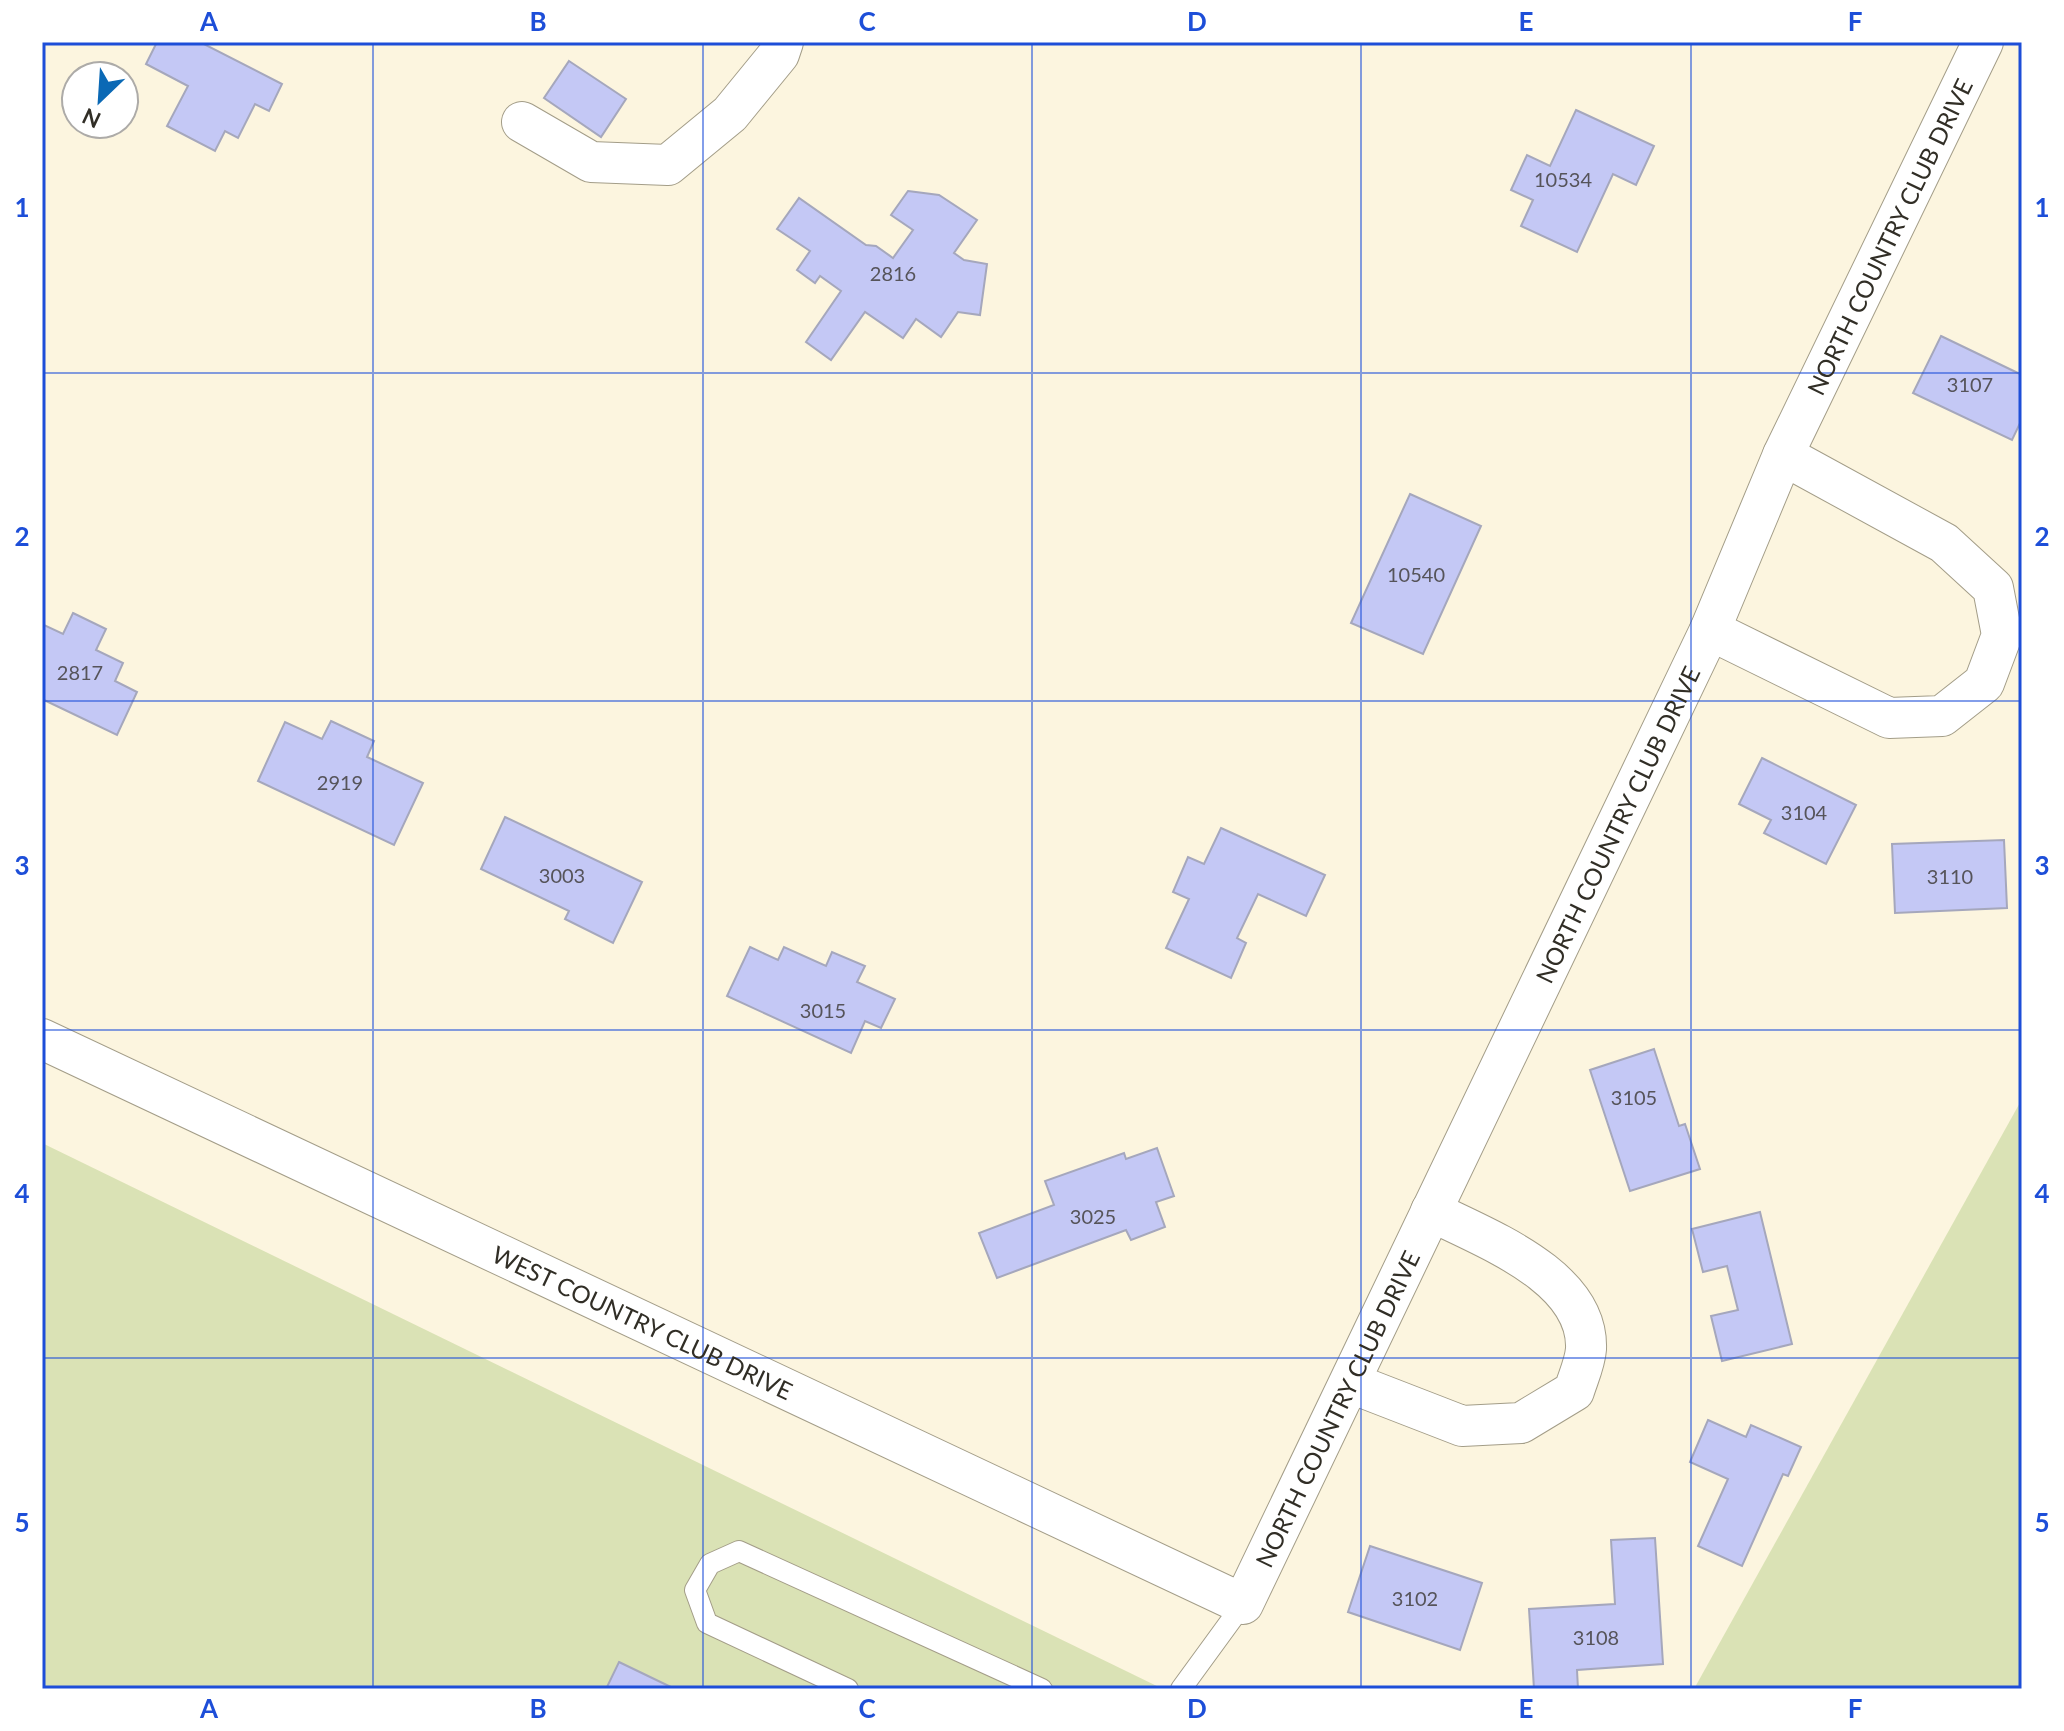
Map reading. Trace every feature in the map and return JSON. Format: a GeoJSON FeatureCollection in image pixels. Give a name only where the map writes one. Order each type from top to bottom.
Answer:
{"type":"FeatureCollection","features":[{"type":"Feature","properties":{"kind":"street"},"geometry":{"type":"LineString","coordinates":[[522,122],[591,162],[668,165],[730,114],[779,54],[783,42]]}},
{"type":"Feature","properties":{"kind":"street","name":"NORTH COUNTRY CLUB DRIVE"},"geometry":{"type":"LineString","coordinates":[[1243,1604],[1710,630],[1783,455],[1983,42]]}},
{"type":"Feature","properties":{"kind":"street"},"geometry":{"type":"LineString","coordinates":[[1710,630],[1889,718],[1942,716],[1984,683],[2002,635],[1993,588],[1944,543],[1783,455]]}},
{"type":"Feature","properties":{"kind":"street","name":"WEST COUNTRY CLUB DRIVE"},"geometry":{"type":"LineString","coordinates":[[42,1039],[1243,1604]]}},
{"type":"Feature","properties":{"kind":"street"},"geometry":{"type":"LineString","coordinates":[[1351,1383],[1462,1426],[1521,1423],[1574,1391],[1586,1349],[1579,1315],[1541,1267],[1431,1211]]}},
{"type":"Feature","properties":{"kind":"lane"},"geometry":{"type":"LineString","coordinates":[[848,1689],[707,1623],[695,1590],[710,1564],[739,1551],[1042,1689]]}},
{"type":"Feature","properties":{"kind":"lane"},"geometry":{"type":"LineString","coordinates":[[1181,1689],[1243,1604]]}},
{"type":"Feature","properties":{"kind":"green space"},"geometry":{"type":"Polygon","coordinates":[[[2022,1099],[2022,1689],[1694,1689],[2022,1099]]]}},
{"type":"Feature","properties":{"kind":"green space"},"geometry":{"type":"Polygon","coordinates":[[[42,1143],[1163,1689],[42,1689],[42,1143]]]}},
{"type":"Feature","properties":{"kind":"building"},"geometry":{"type":"Polygon","coordinates":[[[157,42],[200,42],[282,84],[269,111],[255,104],[238,138],[225,131],[215,151],[167,126],[188,86],[146,64],[157,42]]]}},
{"type":"Feature","properties":{"kind":"building"},"geometry":{"type":"Polygon","coordinates":[[[569,61],[626,99],[601,137],[544,98],[569,61]]]}},
{"type":"Feature","properties":{"kind":"building"},"geometry":{"type":"Polygon","coordinates":[[[1576,110],[1654,146],[1636,185],[1613,174],[1577,252],[1521,226],[1533,200],[1511,190],[1527,155],[1550,166],[1576,110]]]}},
{"type":"Feature","properties":{"kind":"building"},"geometry":{"type":"Polygon","coordinates":[[[908,191],[939,195],[977,220],[954,253],[964,260],[987,264],[980,315],[958,312],[941,337],[916,319],[903,338],[865,312],[831,360],[806,342],[841,291],[820,276],[815,283],[797,270],[810,251],[777,229],[799,198],[866,245],[876,246],[893,258],[913,230],[891,215],[908,191]]]}},
{"type":"Feature","properties":{"kind":"building"},"geometry":{"type":"Polygon","coordinates":[[[1941,336],[2022,375],[2022,419],[2012,440],[1913,393],[1941,336]]]}},
{"type":"Feature","properties":{"kind":"building"},"geometry":{"type":"Polygon","coordinates":[[[1410,494],[1481,526],[1423,654],[1351,623],[1410,494]]]}},
{"type":"Feature","properties":{"kind":"building"},"geometry":{"type":"Polygon","coordinates":[[[73,613],[106,629],[96,650],[123,663],[115,681],[137,692],[117,735],[42,699],[42,624],[63,634],[73,613]]]}},
{"type":"Feature","properties":{"kind":"building"},"geometry":{"type":"Polygon","coordinates":[[[331,721],[374,741],[367,757],[423,783],[394,845],[258,781],[285,722],[322,739],[331,721]]]}},
{"type":"Feature","properties":{"kind":"building"},"geometry":{"type":"Polygon","coordinates":[[[1762,758],[1856,805],[1826,864],[1764,833],[1771,820],[1739,804],[1762,758]]]}},
{"type":"Feature","properties":{"kind":"building"},"geometry":{"type":"Polygon","coordinates":[[[505,817],[642,882],[613,943],[565,919],[569,911],[481,869],[505,817]]]}},
{"type":"Feature","properties":{"kind":"building"},"geometry":{"type":"Polygon","coordinates":[[[1221,828],[1325,875],[1306,916],[1258,894],[1237,938],[1246,943],[1231,978],[1166,948],[1189,899],[1173,892],[1188,857],[1204,864],[1221,828]]]}},
{"type":"Feature","properties":{"kind":"building"},"geometry":{"type":"Polygon","coordinates":[[[2004,840],[2007,908],[1895,913],[1892,844],[2004,840]]]}},
{"type":"Feature","properties":{"kind":"building"},"geometry":{"type":"Polygon","coordinates":[[[750,947],[778,960],[784,947],[826,966],[832,952],[865,966],[857,982],[895,999],[881,1028],[865,1021],[851,1053],[727,996],[750,947]]]}},
{"type":"Feature","properties":{"kind":"building"},"geometry":{"type":"Polygon","coordinates":[[[1654,1049],[1679,1126],[1685,1124],[1700,1169],[1630,1191],[1590,1070],[1654,1049]]]}},
{"type":"Feature","properties":{"kind":"building"},"geometry":{"type":"Polygon","coordinates":[[[1157,1148],[1174,1196],[1156,1202],[1165,1227],[1131,1240],[1126,1230],[997,1278],[979,1233],[1054,1205],[1045,1181],[1124,1153],[1126,1159],[1157,1148]]]}},
{"type":"Feature","properties":{"kind":"building"},"geometry":{"type":"Polygon","coordinates":[[[1760,1212],[1792,1344],[1722,1361],[1711,1316],[1738,1310],[1727,1266],[1703,1272],[1692,1229],[1760,1212]]]}},
{"type":"Feature","properties":{"kind":"building"},"geometry":{"type":"Polygon","coordinates":[[[1708,1420],[1746,1437],[1751,1425],[1801,1447],[1788,1476],[1783,1474],[1742,1566],[1698,1546],[1728,1479],[1690,1462],[1708,1420]]]}},
{"type":"Feature","properties":{"kind":"building"},"geometry":{"type":"Polygon","coordinates":[[[1655,1538],[1663,1664],[1577,1670],[1578,1689],[1534,1689],[1529,1609],[1615,1604],[1611,1540],[1655,1538]]]}},
{"type":"Feature","properties":{"kind":"building"},"geometry":{"type":"Polygon","coordinates":[[[1370,1546],[1482,1583],[1460,1650],[1348,1612],[1370,1546]]]}},
{"type":"Feature","properties":{"kind":"building"},"geometry":{"type":"Polygon","coordinates":[[[619,1662],[675,1689],[606,1689],[619,1662]]]}}]}
